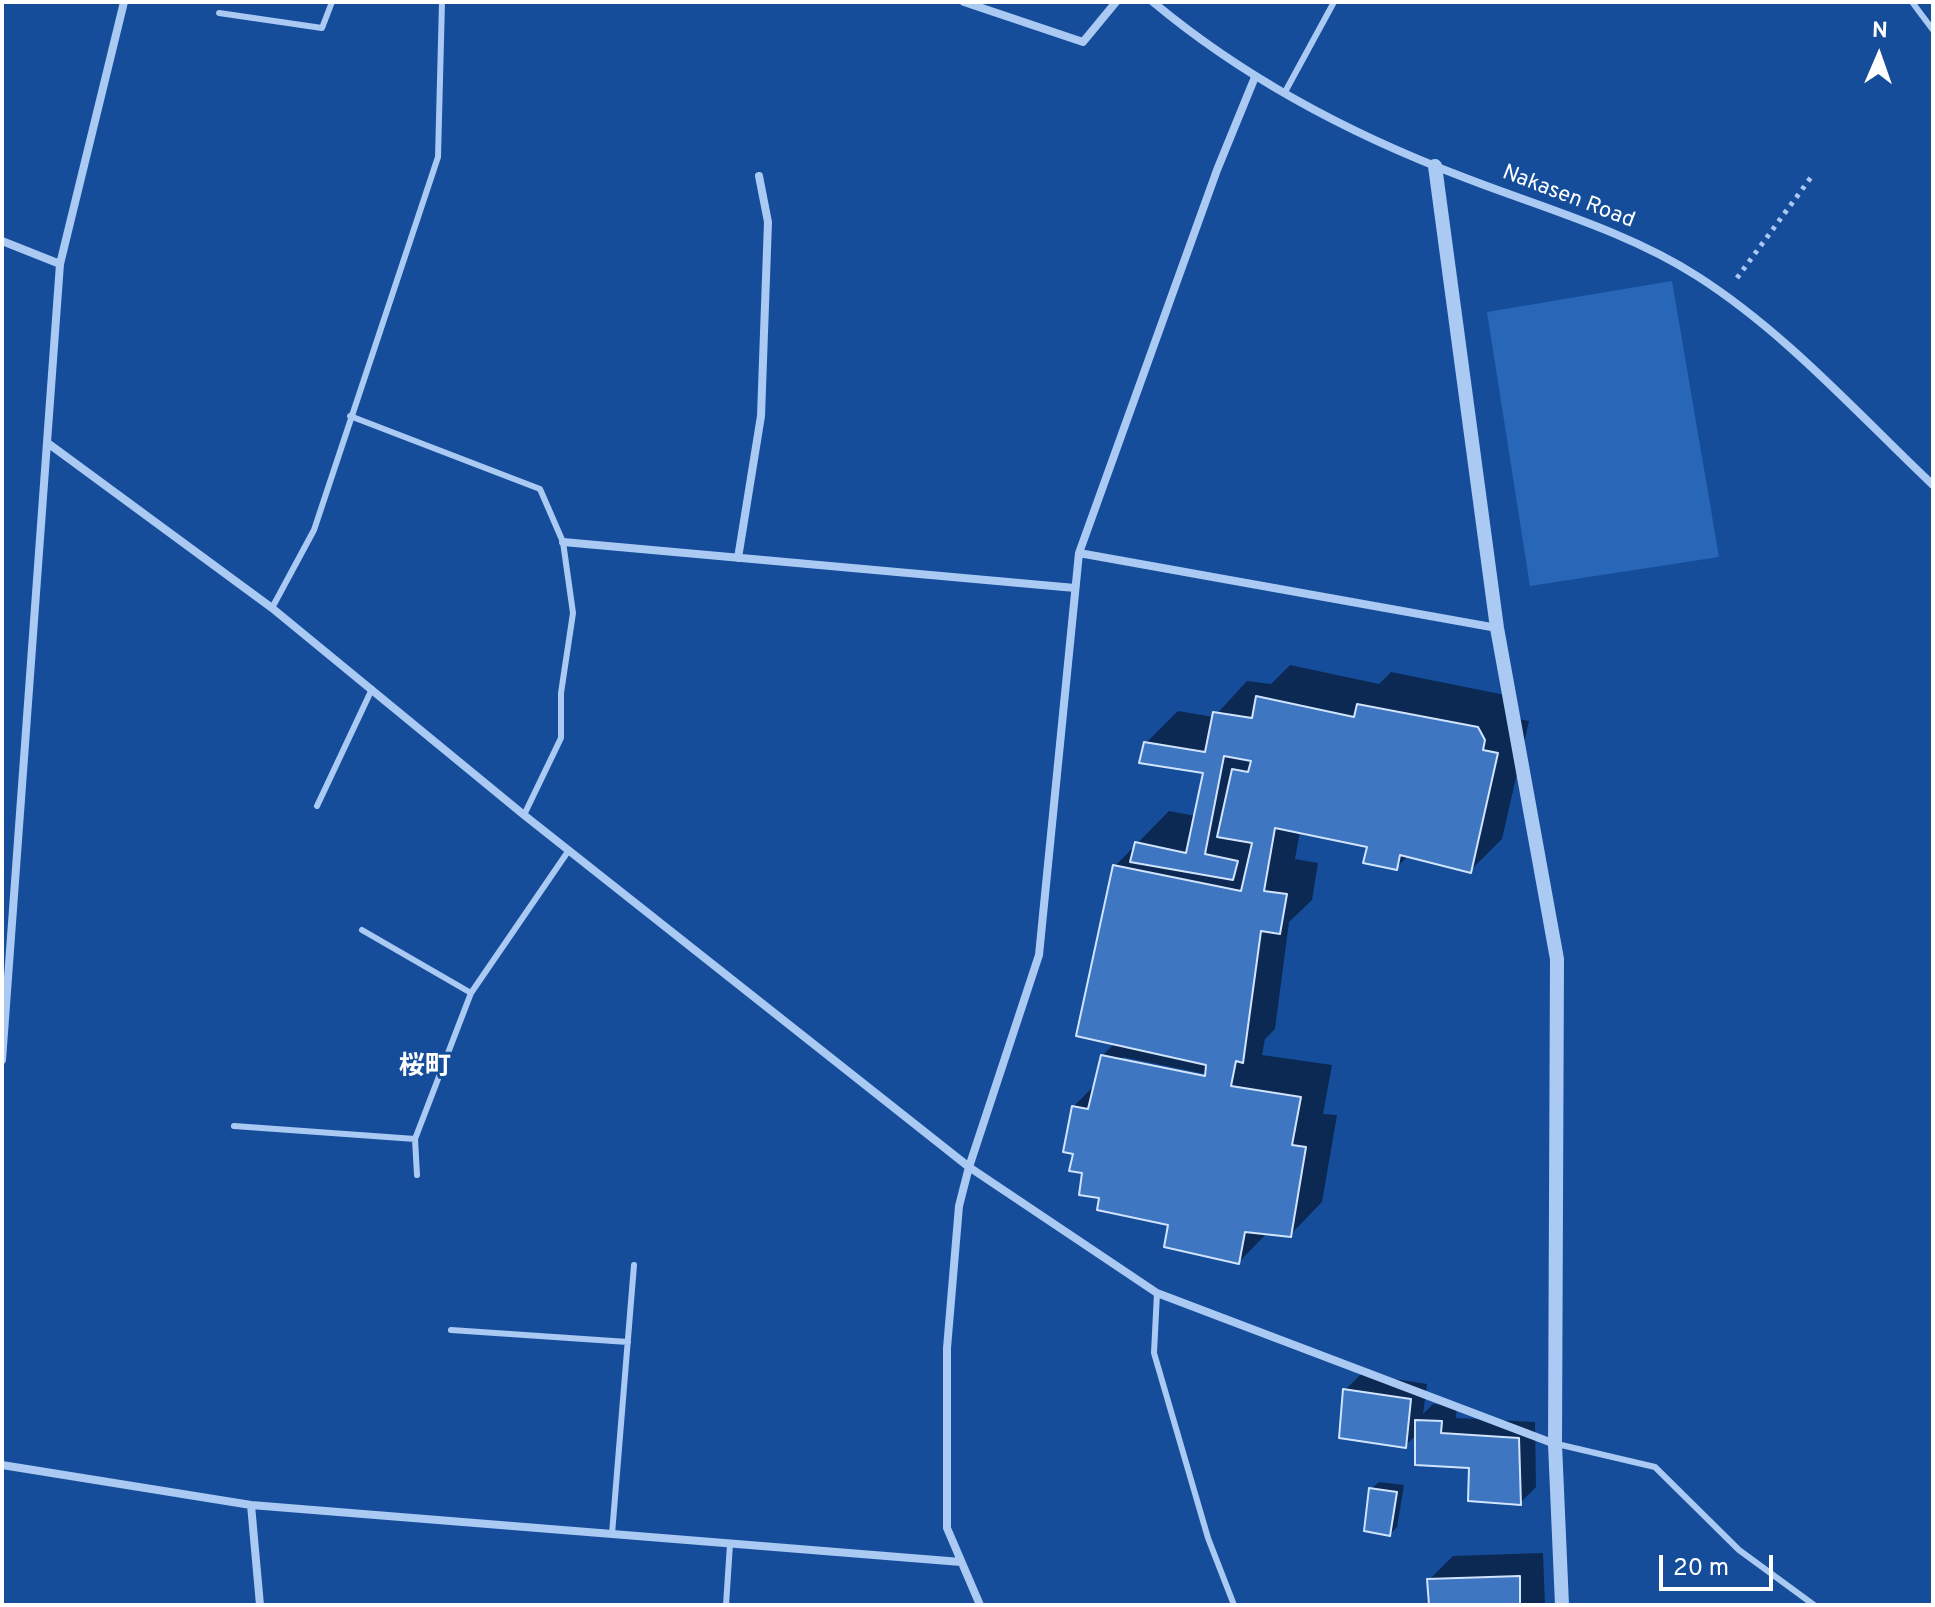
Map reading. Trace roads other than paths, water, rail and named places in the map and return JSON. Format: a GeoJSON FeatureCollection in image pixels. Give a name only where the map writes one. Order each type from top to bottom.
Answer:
{"type":"FeatureCollection","features":[{"type":"Feature","properties":{"kind":"street"},"geometry":{"type":"LineString","coordinates":[[2,1060],[5,966],[49,444],[60,264],[124,2]]}},
{"type":"Feature","properties":{"kind":"street"},"geometry":{"type":"LineString","coordinates":[[964,2],[1083,42],[1116,2]]}},
{"type":"Feature","properties":{"kind":"street","name":"Nakasen Road"},"geometry":{"type":"LineString","coordinates":[[1153,2],[1255,77],[1342,125],[1435,166],[1637,244],[1697,275],[1757,320],[1933,485]]}},
{"type":"Feature","properties":{"kind":"street"},"geometry":{"type":"LineString","coordinates":[[980,1605],[947,1528],[947,1348],[959,1206],[1039,955],[1079,553],[1217,170],[1255,77]]}},
{"type":"Feature","properties":{"kind":"street"},"geometry":{"type":"LineString","coordinates":[[1435,166],[1497,628],[1557,959],[1555,1444],[1562,1605]]}},
{"type":"Feature","properties":{"kind":"street"},"geometry":{"type":"LineString","coordinates":[[738,558],[761,416],[768,222],[759,176]]}},
{"type":"Feature","properties":{"kind":"street"},"geometry":{"type":"LineString","coordinates":[[2,241],[60,264]]}},
{"type":"Feature","properties":{"kind":"street"},"geometry":{"type":"LineString","coordinates":[[49,444],[272,608],[524,815],[969,1167],[1157,1293],[1555,1444]]}},
{"type":"Feature","properties":{"kind":"street"},"geometry":{"type":"LineString","coordinates":[[563,542],[1075,588]]}},
{"type":"Feature","properties":{"kind":"street"},"geometry":{"type":"LineString","coordinates":[[1079,553],[1497,628]]}},
{"type":"Feature","properties":{"kind":"street"},"geometry":{"type":"LineString","coordinates":[[2,1465],[251,1505],[961,1562]]}},
{"type":"Feature","properties":{"kind":"street"},"geometry":{"type":"LineString","coordinates":[[251,1505],[260,1605]]}},
{"type":"Feature","properties":{"kind":"lane"},"geometry":{"type":"LineString","coordinates":[[219,13],[322,28],[332,2]]}},
{"type":"Feature","properties":{"kind":"lane"},"geometry":{"type":"LineString","coordinates":[[272,608],[314,530],[438,157],[442,2]]}},
{"type":"Feature","properties":{"kind":"lane"},"geometry":{"type":"LineString","coordinates":[[1285,92],[1334,2]]}},
{"type":"Feature","properties":{"kind":"lane"},"geometry":{"type":"LineString","coordinates":[[1912,2],[1933,30]]}},
{"type":"Feature","properties":{"kind":"lane"},"geometry":{"type":"LineString","coordinates":[[350,416],[540,489],[563,542],[573,613],[561,693],[561,738],[524,815]]}},
{"type":"Feature","properties":{"kind":"lane"},"geometry":{"type":"LineString","coordinates":[[317,806],[372,689]]}},
{"type":"Feature","properties":{"kind":"lane"},"geometry":{"type":"LineString","coordinates":[[417,1175],[415,1139],[471,993],[569,850]]}},
{"type":"Feature","properties":{"kind":"lane"},"geometry":{"type":"LineString","coordinates":[[362,930],[471,993]]}},
{"type":"Feature","properties":{"kind":"lane"},"geometry":{"type":"LineString","coordinates":[[234,1126],[415,1139]]}},
{"type":"Feature","properties":{"kind":"lane"},"geometry":{"type":"LineString","coordinates":[[612,1534],[634,1265]]}},
{"type":"Feature","properties":{"kind":"lane"},"geometry":{"type":"LineString","coordinates":[[1157,1293],[1154,1353],[1208,1538],[1234,1605]]}},
{"type":"Feature","properties":{"kind":"lane"},"geometry":{"type":"LineString","coordinates":[[451,1330],[628,1342]]}},
{"type":"Feature","properties":{"kind":"lane"},"geometry":{"type":"LineString","coordinates":[[1555,1444],[1655,1467],[1739,1550],[1814,1605]]}},
{"type":"Feature","properties":{"kind":"lane"},"geometry":{"type":"LineString","coordinates":[[726,1605],[730,1544]]}},
{"type":"Feature","properties":{"kind":"district","name":"桜町"},"geometry":{"type":"Point","coordinates":[425,1069]}}]}
